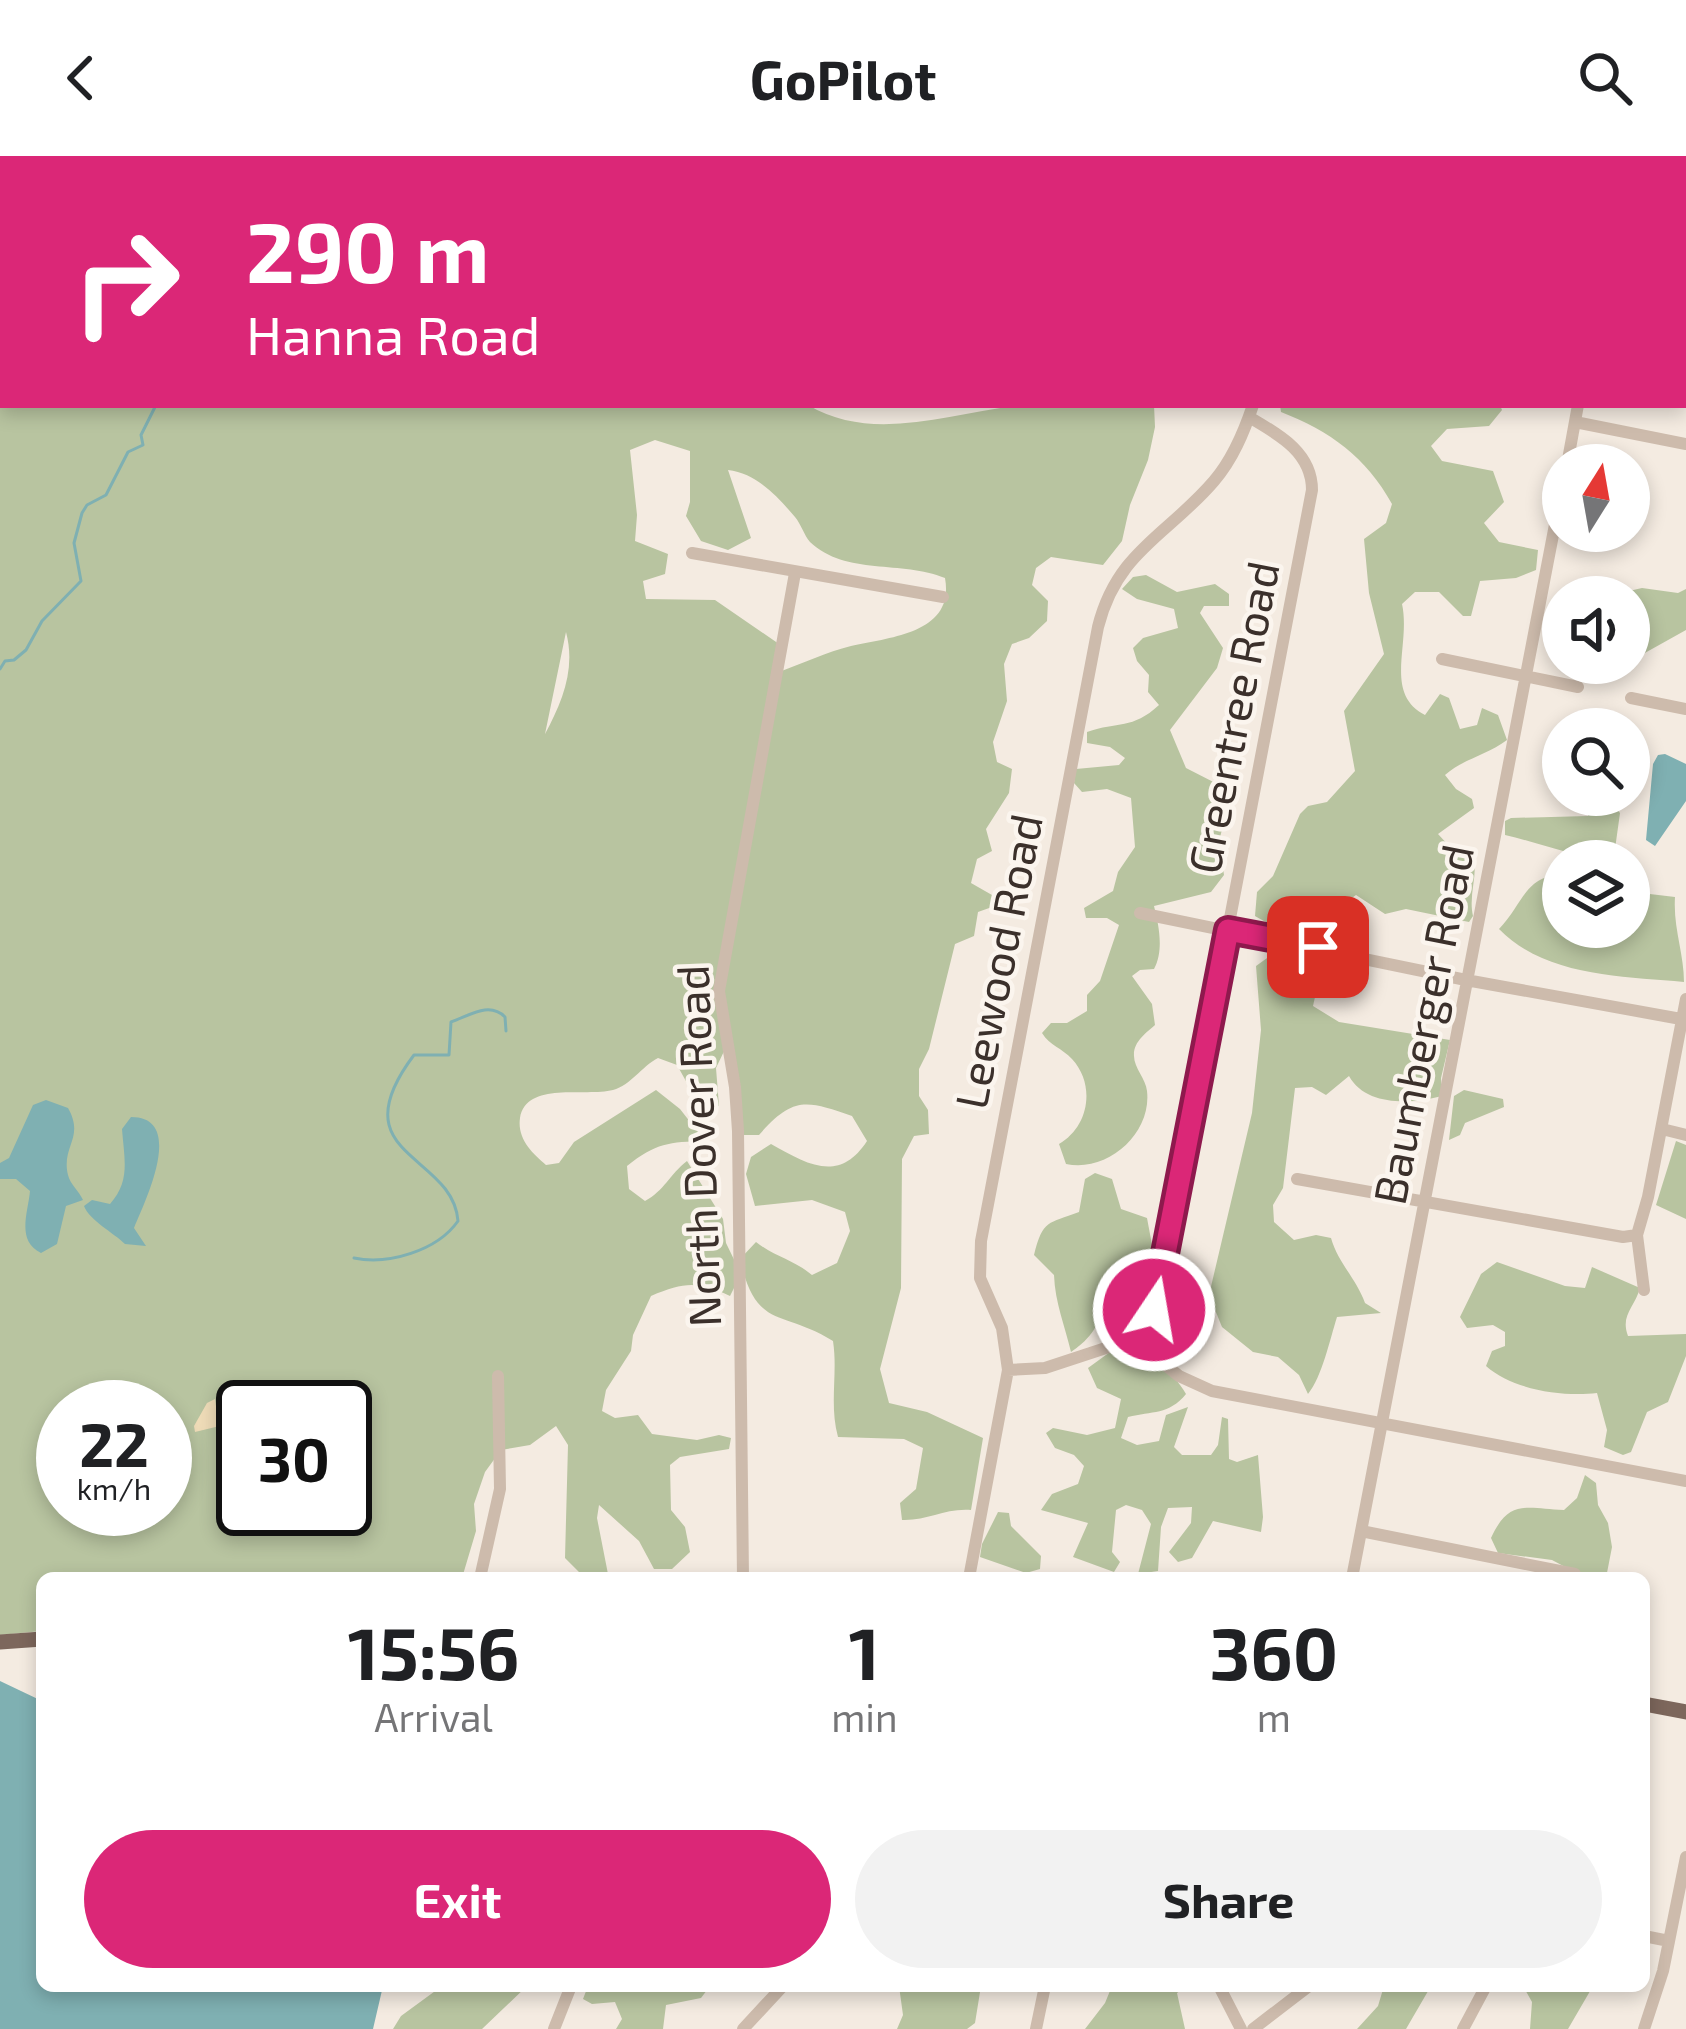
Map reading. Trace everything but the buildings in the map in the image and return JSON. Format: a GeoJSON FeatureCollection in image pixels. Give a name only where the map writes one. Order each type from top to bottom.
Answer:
{"type":"FeatureCollection","features":[{"type":"Feature","properties":{"kind":"main road"},"geometry":{"type":"LineString","coordinates":[[0,1642],[36,1639]]}},
{"type":"Feature","properties":{"kind":"main road"},"geometry":{"type":"LineString","coordinates":[[1650,1705],[1686,1712]]}},
{"type":"Feature","properties":{"kind":"street"},"geometry":{"type":"LineString","coordinates":[[1571,444],[1577,408]]}},
{"type":"Feature","properties":{"kind":"street","name":"Greentree Road"},"geometry":{"type":"LineString","coordinates":[[1141,1345],[1159,1289],[1312,490],[1311,472],[1299,453],[1251,411]]}},
{"type":"Feature","properties":{"kind":"street","name":"Leewood Road"},"geometry":{"type":"LineString","coordinates":[[970,1572],[1008,1370],[1005,1338],[980,1278],[979,1255],[1101,615],[1113,584],[1136,551],[1220,474],[1251,411]]}},
{"type":"Feature","properties":{"kind":"street"},"geometry":{"type":"LineString","coordinates":[[1575,422],[1686,444]]}},
{"type":"Feature","properties":{"kind":"street","name":"Baumberger Road"},"geometry":{"type":"LineString","coordinates":[[1353,1572],[1550,552]]}},
{"type":"Feature","properties":{"kind":"street"},"geometry":{"type":"LineString","coordinates":[[692,553],[943,597]]}},
{"type":"Feature","properties":{"kind":"street","name":"North Dover Road"},"geometry":{"type":"LineString","coordinates":[[743,1572],[738,1135],[735,1087],[718,991],[795,573]]}},
{"type":"Feature","properties":{"kind":"street"},"geometry":{"type":"LineString","coordinates":[[1442,659],[1578,687]]}},
{"type":"Feature","properties":{"kind":"street"},"geometry":{"type":"LineString","coordinates":[[1631,698],[1686,709]]}},
{"type":"Feature","properties":{"kind":"street"},"geometry":{"type":"LineString","coordinates":[[1140,914],[1682,1019]]}},
{"type":"Feature","properties":{"kind":"street"},"geometry":{"type":"LineString","coordinates":[[1644,1290],[1637,1234],[1686,999]]}},
{"type":"Feature","properties":{"kind":"street"},"geometry":{"type":"LineString","coordinates":[[1662,1129],[1686,1135]]}},
{"type":"Feature","properties":{"kind":"street"},"geometry":{"type":"LineString","coordinates":[[1297,1179],[1623,1237],[1637,1234]]}},
{"type":"Feature","properties":{"kind":"street"},"geometry":{"type":"LineString","coordinates":[[1008,1370],[1045,1368],[1121,1343],[1141,1345],[1185,1380],[1212,1390],[1686,1481]]}},
{"type":"Feature","properties":{"kind":"street"},"geometry":{"type":"LineString","coordinates":[[481,1572],[500,1490],[498,1376]]}},
{"type":"Feature","properties":{"kind":"street"},"geometry":{"type":"LineString","coordinates":[[1361,1531],[1565,1572]]}},
{"type":"Feature","properties":{"kind":"street"},"geometry":{"type":"LineString","coordinates":[[1644,2029],[1686,1857]]}},
{"type":"Feature","properties":{"kind":"street"},"geometry":{"type":"LineString","coordinates":[[1650,1937],[1669,1941]]}},
{"type":"Feature","properties":{"kind":"street"},"geometry":{"type":"LineString","coordinates":[[554,2029],[569,1992]]}},
{"type":"Feature","properties":{"kind":"street"},"geometry":{"type":"LineString","coordinates":[[743,2029],[777,1992]]}},
{"type":"Feature","properties":{"kind":"street"},"geometry":{"type":"LineString","coordinates":[[1036,2029],[1044,1992]]}},
{"type":"Feature","properties":{"kind":"street"},"geometry":{"type":"LineString","coordinates":[[1223,1992],[1240,2029]]}},
{"type":"Feature","properties":{"kind":"street"},"geometry":{"type":"LineString","coordinates":[[1252,2029],[1301,1992]]}},
{"type":"Feature","properties":{"kind":"street"},"geometry":{"type":"LineString","coordinates":[[1463,2029],[1483,1992]]}},
{"type":"Feature","properties":{"kind":"green space"},"geometry":{"type":"Polygon","coordinates":[[[0,408],[815,408],[832,416],[883,424],[1003,408],[1154,408],[1148,460],[1122,541],[1103,565],[1051,557],[1036,568],[1032,585],[1048,601],[1047,621],[1029,638],[1012,644],[1004,664],[1007,701],[993,742],[997,762],[1012,769],[1009,793],[986,829],[992,851],[977,859],[971,883],[992,895],[992,907],[978,912],[974,936],[955,944],[929,1049],[919,1069],[919,1096],[928,1110],[929,1134],[914,1136],[902,1159],[901,1288],[880,1369],[889,1403],[927,1412],[983,1438],[971,1510],[902,1520],[900,1503],[916,1489],[923,1448],[904,1439],[838,1437],[833,1341],[773,1315],[754,1298],[740,1259],[756,1242],[812,1275],[837,1263],[850,1231],[845,1212],[812,1200],[755,1206],[746,1174],[751,1157],[771,1144],[810,1163],[834,1166],[856,1154],[867,1141],[852,1116],[811,1105],[781,1113],[759,1135],[738,1135],[727,1045],[716,1068],[719,1106],[702,1110],[677,1065],[658,1058],[613,1090],[533,1099],[520,1118],[523,1139],[531,1150],[546,1165],[559,1163],[574,1142],[656,1090],[680,1109],[705,1141],[672,1143],[646,1153],[627,1166],[629,1189],[645,1201],[687,1161],[723,1219],[726,1243],[741,1274],[730,1296],[691,1285],[651,1296],[631,1351],[606,1390],[602,1411],[615,1418],[638,1415],[652,1434],[697,1440],[719,1435],[731,1438],[729,1449],[680,1457],[670,1465],[671,1510],[685,1527],[690,1552],[672,1569],[654,1569],[639,1541],[599,1505],[597,1518],[608,1572],[579,1572],[565,1558],[568,1445],[556,1426],[530,1445],[501,1450],[485,1472],[474,1504],[476,1531],[464,1572],[36,1572],[36,1632],[0,1635],[0,408]],[[655,440],[630,450],[635,541],[668,554],[665,574],[643,581],[646,599],[715,600],[779,644],[779,672],[842,648],[917,629],[940,611],[945,578],[857,564],[824,553],[773,494],[738,472],[728,470],[751,538],[728,550],[701,541],[686,516],[690,451],[655,440]],[[566,632],[545,734],[566,685],[566,632]]]}},
{"type":"Feature","properties":{"kind":"green space"},"geometry":{"type":"Polygon","coordinates":[[[1280,408],[1502,410],[1489,426],[1447,429],[1431,446],[1442,461],[1493,471],[1504,502],[1484,523],[1499,542],[1538,550],[1536,570],[1516,578],[1480,581],[1471,616],[1463,616],[1439,592],[1415,592],[1402,604],[1402,681],[1412,706],[1425,715],[1440,694],[1449,698],[1460,729],[1477,725],[1482,708],[1498,715],[1507,740],[1445,775],[1472,799],[1474,808],[1438,834],[1450,847],[1473,853],[1473,916],[1469,922],[1406,909],[1385,914],[1356,895],[1329,930],[1282,927],[1255,916],[1257,892],[1273,876],[1300,814],[1308,806],[1327,802],[1355,771],[1344,711],[1384,654],[1369,593],[1364,539],[1386,523],[1392,504],[1371,472],[1345,448],[1280,408]]]}},
{"type":"Feature","properties":{"kind":"green space"},"geometry":{"type":"Polygon","coordinates":[[[1146,575],[1177,592],[1215,584],[1229,594],[1229,606],[1204,606],[1200,613],[1223,648],[1217,668],[1170,730],[1186,768],[1231,791],[1219,842],[1224,875],[1211,892],[1154,906],[1160,938],[1157,962],[1154,969],[1132,976],[1152,1004],[1155,1025],[1134,1051],[1147,1091],[1142,1122],[1111,1156],[1081,1165],[1066,1164],[1059,1144],[1083,1116],[1084,1081],[1072,1059],[1042,1033],[1051,1023],[1067,1023],[1087,1011],[1087,995],[1100,981],[1119,925],[1107,918],[1086,918],[1084,908],[1113,891],[1118,872],[1135,847],[1131,798],[1107,789],[1082,792],[1074,783],[1076,769],[1119,765],[1125,758],[1110,747],[1087,743],[1087,732],[1133,722],[1159,705],[1148,692],[1149,675],[1133,648],[1143,638],[1178,628],[1174,609],[1137,599],[1122,589],[1133,577],[1146,575]]]}},
{"type":"Feature","properties":{"kind":"green space"},"geometry":{"type":"Polygon","coordinates":[[[1650,589],[1678,593],[1686,589],[1686,630],[1650,650],[1650,589]]]}},
{"type":"Feature","properties":{"kind":"green space"},"geometry":{"type":"Polygon","coordinates":[[[1620,816],[1616,840],[1542,840],[1542,845],[1505,835],[1505,821],[1620,816]]]}},
{"type":"Feature","properties":{"kind":"green space"},"geometry":{"type":"Polygon","coordinates":[[[1540,880],[1542,948],[1650,948],[1650,894],[1675,897],[1684,982],[1586,971],[1539,957],[1518,945],[1499,929],[1540,880]]]}},
{"type":"Feature","properties":{"kind":"green space"},"geometry":{"type":"Polygon","coordinates":[[[1277,951],[1313,956],[1321,970],[1313,1006],[1339,1022],[1450,1040],[1442,1096],[1391,1101],[1367,1093],[1349,1076],[1326,1095],[1312,1087],[1295,1088],[1283,1188],[1273,1205],[1274,1222],[1294,1240],[1316,1235],[1331,1238],[1365,1303],[1381,1313],[1337,1317],[1308,1394],[1299,1375],[1278,1357],[1253,1352],[1222,1327],[1209,1295],[1252,1113],[1261,1030],[1256,966],[1277,951]]]}},
{"type":"Feature","properties":{"kind":"green space"},"geometry":{"type":"Polygon","coordinates":[[[1464,1090],[1503,1099],[1504,1107],[1465,1123],[1460,1135],[1449,1140],[1454,1096],[1464,1090]]]}},
{"type":"Feature","properties":{"kind":"green space"},"geometry":{"type":"Polygon","coordinates":[[[1676,1141],[1686,1145],[1686,1219],[1656,1205],[1676,1141]]]}},
{"type":"Feature","properties":{"kind":"green space"},"geometry":{"type":"Polygon","coordinates":[[[1095,1173],[1112,1179],[1121,1209],[1147,1218],[1155,1261],[1148,1280],[1115,1278],[1099,1297],[1100,1314],[1094,1329],[1071,1352],[1054,1275],[1034,1255],[1048,1224],[1079,1212],[1085,1179],[1095,1173]]]}},
{"type":"Feature","properties":{"kind":"green space"},"geometry":{"type":"Polygon","coordinates":[[[1497,1262],[1565,1286],[1585,1288],[1592,1267],[1640,1288],[1627,1317],[1628,1336],[1686,1334],[1686,1356],[1668,1402],[1647,1412],[1631,1452],[1623,1455],[1604,1447],[1607,1430],[1597,1393],[1539,1390],[1510,1381],[1486,1366],[1492,1351],[1505,1346],[1505,1332],[1493,1325],[1467,1328],[1460,1317],[1481,1274],[1497,1262]]]}},
{"type":"Feature","properties":{"kind":"green space"},"geometry":{"type":"Polygon","coordinates":[[[1130,1350],[1147,1358],[1186,1394],[1167,1409],[1128,1417],[1121,1438],[1137,1445],[1159,1441],[1166,1415],[1188,1407],[1174,1447],[1182,1455],[1211,1455],[1218,1445],[1222,1417],[1228,1419],[1229,1459],[1237,1462],[1258,1455],[1261,1532],[1213,1521],[1192,1558],[1178,1562],[1169,1552],[1191,1523],[1192,1507],[1168,1508],[1161,1527],[1158,1571],[1139,1572],[1151,1524],[1142,1510],[1126,1505],[1116,1510],[1112,1552],[1120,1562],[1114,1572],[1073,1557],[1088,1523],[1041,1510],[1052,1494],[1078,1484],[1084,1466],[1074,1455],[1055,1448],[1046,1433],[1053,1428],[1087,1435],[1115,1428],[1121,1399],[1097,1388],[1088,1368],[1110,1352],[1130,1350]]]}},
{"type":"Feature","properties":{"kind":"green space"},"geometry":{"type":"Polygon","coordinates":[[[1585,1475],[1596,1483],[1598,1505],[1608,1523],[1612,1547],[1607,1572],[1569,1572],[1552,1560],[1498,1553],[1491,1538],[1512,1511],[1564,1510],[1577,1498],[1585,1475]]]}},
{"type":"Feature","properties":{"kind":"green space"},"geometry":{"type":"Polygon","coordinates":[[[998,1512],[1009,1513],[1011,1526],[1041,1556],[1040,1569],[1023,1572],[980,1557],[998,1512]]]}},
{"type":"Feature","properties":{"kind":"green space"},"geometry":{"type":"Polygon","coordinates":[[[434,1992],[521,1992],[482,2029],[393,2029],[401,2016],[434,1992]]]}},
{"type":"Feature","properties":{"kind":"green space"},"geometry":{"type":"Polygon","coordinates":[[[586,1992],[706,1992],[701,1998],[666,2005],[663,2029],[616,2029],[622,2019],[615,2002],[592,2004],[583,1999],[586,1992]]]}},
{"type":"Feature","properties":{"kind":"green space"},"geometry":{"type":"Polygon","coordinates":[[[900,1992],[980,1992],[975,2023],[967,2029],[897,2029],[903,2015],[900,1992]]]}},
{"type":"Feature","properties":{"kind":"green space"},"geometry":{"type":"Polygon","coordinates":[[[1110,1992],[1178,1992],[1185,2029],[1085,2029],[1110,1992]]]}},
{"type":"Feature","properties":{"kind":"green space"},"geometry":{"type":"Polygon","coordinates":[[[1382,1992],[1428,1992],[1406,2029],[1357,2029],[1378,2006],[1382,1992]]]}},
{"type":"Feature","properties":{"kind":"green space"},"geometry":{"type":"Polygon","coordinates":[[[1526,1992],[1590,1992],[1568,2029],[1530,2029],[1532,2002],[1526,1992]]]}},
{"type":"Feature","properties":{"kind":"sand"},"geometry":{"type":"Polygon","coordinates":[[[215,1399],[216,1427],[195,1432],[194,1426],[207,1403],[215,1399]]]}},
{"type":"Feature","properties":{"kind":"water"},"geometry":{"type":"Polygon","coordinates":[[[1658,755],[1686,764],[1686,801],[1655,846],[1646,840],[1653,764],[1658,755]]]}},
{"type":"Feature","properties":{"kind":"water"},"geometry":{"type":"Polygon","coordinates":[[[46,1100],[68,1108],[73,1118],[67,1165],[83,1200],[66,1206],[57,1244],[41,1253],[26,1234],[30,1191],[16,1179],[0,1179],[0,1163],[9,1158],[33,1105],[46,1100]]]}},
{"type":"Feature","properties":{"kind":"water"},"geometry":{"type":"Polygon","coordinates":[[[131,1117],[148,1121],[159,1146],[152,1182],[134,1228],[146,1246],[125,1244],[84,1206],[92,1200],[110,1204],[117,1195],[125,1169],[122,1129],[131,1117]]]}},
{"type":"Feature","properties":{"kind":"water"},"geometry":{"type":"Polygon","coordinates":[[[0,1681],[36,1698],[36,1992],[382,1992],[373,2029],[0,2029],[0,1681]]]}},
{"type":"Feature","properties":{"kind":"waterway"},"geometry":{"type":"LineString","coordinates":[[0,669],[26,650],[42,621],[81,581],[74,543],[82,513],[106,495],[128,452],[143,445],[141,435],[154,408]]}},
{"type":"Feature","properties":{"kind":"waterway"},"geometry":{"type":"LineString","coordinates":[[354,1258],[411,1253],[438,1240],[458,1221],[452,1199],[393,1134],[388,1114],[394,1089],[414,1055],[449,1055],[451,1022],[492,1010],[505,1017],[506,1031]]}},
{"type":"Feature","properties":{"kind":"route"},"geometry":{"type":"LineString","coordinates":[[1154,1310],[1228,930],[1318,947]]}}]}
